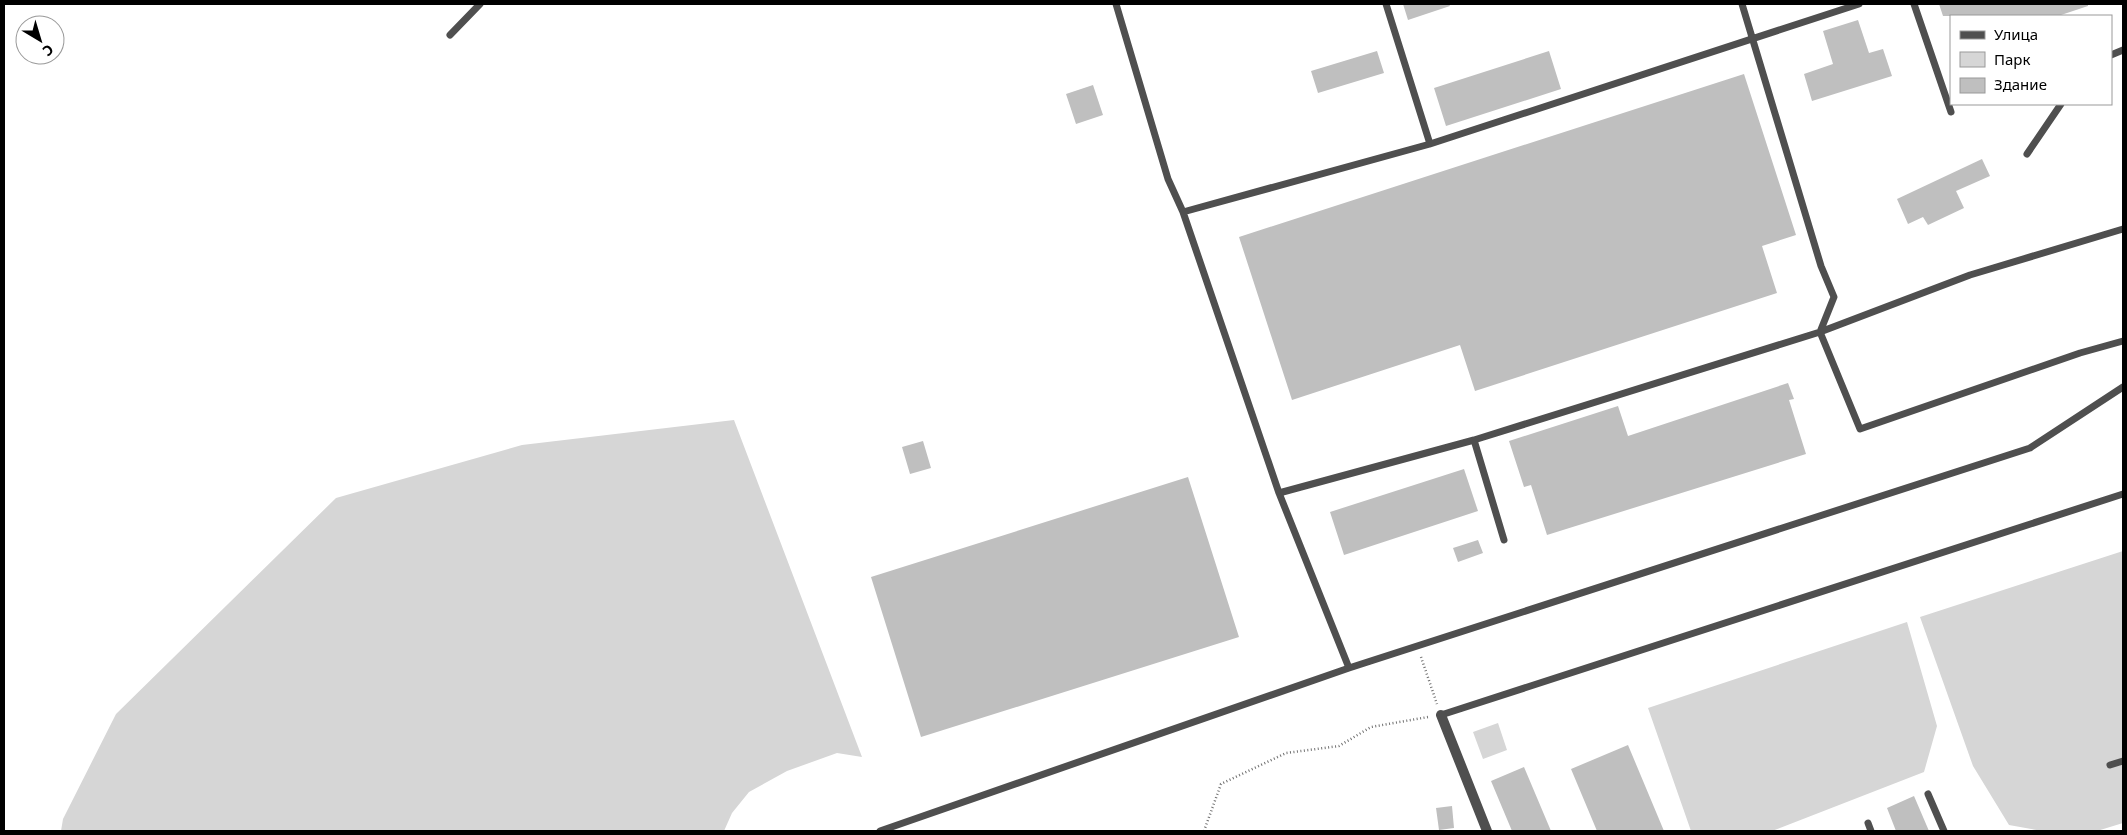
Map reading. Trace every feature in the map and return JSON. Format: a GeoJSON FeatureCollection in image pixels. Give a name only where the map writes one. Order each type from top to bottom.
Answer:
{"type":"FeatureCollection","features":[{"type":"Feature","properties":{"kind":"street"},"geometry":{"type":"LineString","coordinates":[[1442,715],[1487,831]]}},
{"type":"Feature","properties":{"kind":"lane"},"geometry":{"type":"LineString","coordinates":[[450,35],[480,4]]}},
{"type":"Feature","properties":{"kind":"lane"},"geometry":{"type":"LineString","coordinates":[[1116,4],[1168,179],[1183,212],[1279,493],[1348,668]]}},
{"type":"Feature","properties":{"kind":"lane"},"geometry":{"type":"LineString","coordinates":[[1386,4],[1430,144]]}},
{"type":"Feature","properties":{"kind":"lane"},"geometry":{"type":"LineString","coordinates":[[1742,4],[1821,266],[1834,297],[1820,332],[1860,429],[2080,352],[2123,341]]}},
{"type":"Feature","properties":{"kind":"lane"},"geometry":{"type":"LineString","coordinates":[[1183,212],[1430,144],[1859,4]]}},
{"type":"Feature","properties":{"kind":"lane"},"geometry":{"type":"LineString","coordinates":[[1914,4],[1951,112]]}},
{"type":"Feature","properties":{"kind":"lane"},"geometry":{"type":"LineString","coordinates":[[2027,154],[2061,105]]}},
{"type":"Feature","properties":{"kind":"lane"},"geometry":{"type":"LineString","coordinates":[[1279,493],[1474,440],[1820,332],[1970,275],[2123,229]]}},
{"type":"Feature","properties":{"kind":"lane"},"geometry":{"type":"LineString","coordinates":[[880,831],[1348,668],[2030,448],[2123,387]]}},
{"type":"Feature","properties":{"kind":"lane"},"geometry":{"type":"LineString","coordinates":[[1474,440],[1504,540]]}},
{"type":"Feature","properties":{"kind":"lane"},"geometry":{"type":"LineString","coordinates":[[1442,715],[2123,494]]}},
{"type":"Feature","properties":{"kind":"lane"},"geometry":{"type":"LineString","coordinates":[[2110,765],[2123,761]]}},
{"type":"Feature","properties":{"kind":"lane"},"geometry":{"type":"LineString","coordinates":[[1928,794],[1944,831]]}},
{"type":"Feature","properties":{"kind":"lane"},"geometry":{"type":"LineString","coordinates":[[1868,823],[1871,831]]}},
{"type":"Feature","properties":{"kind":"path"},"geometry":{"type":"LineString","coordinates":[[1417,646],[1434,694]]}},
{"type":"Feature","properties":{"kind":"path"},"geometry":{"type":"LineString","coordinates":[[1204,831],[1221,784],[1286,753],[1339,746],[1371,727],[1442,715]]}},
{"type":"Feature","properties":{"kind":"green space"},"geometry":{"type":"Polygon","coordinates":[[[734,420],[862,757],[837,753],[787,771],[749,792],[732,813],[724,831],[61,831],[63,819],[116,714],[336,498],[522,445],[734,420]]]}},
{"type":"Feature","properties":{"kind":"green space"},"geometry":{"type":"Polygon","coordinates":[[[2123,551],[2123,823],[2097,831],[2042,831],[2009,825],[1973,766],[1920,617],[2123,551]]]}},
{"type":"Feature","properties":{"kind":"green space"},"geometry":{"type":"Polygon","coordinates":[[[1907,622],[1937,726],[1924,772],[1772,831],[1691,831],[1648,708],[1907,622]]]}},
{"type":"Feature","properties":{"kind":"green space"},"geometry":{"type":"Polygon","coordinates":[[[1498,723],[1507,750],[1483,759],[1473,732],[1498,723]]]}},
{"type":"Feature","properties":{"kind":"building"},"geometry":{"type":"Polygon","coordinates":[[[1403,4],[1449,4],[1450,6],[1408,20],[1403,4]]]}},
{"type":"Feature","properties":{"kind":"building"},"geometry":{"type":"Polygon","coordinates":[[[1939,4],[2088,4],[2088,6],[2061,15],[1943,16],[1939,4]]]}},
{"type":"Feature","properties":{"kind":"building"},"geometry":{"type":"Polygon","coordinates":[[[1858,20],[1869,53],[1883,49],[1892,76],[1812,101],[1804,74],[1833,64],[1823,31],[1858,20]]]}},
{"type":"Feature","properties":{"kind":"building"},"geometry":{"type":"Polygon","coordinates":[[[1377,51],[1384,73],[1318,93],[1311,71],[1377,51]]]}},
{"type":"Feature","properties":{"kind":"building"},"geometry":{"type":"Polygon","coordinates":[[[1549,51],[1561,89],[1446,126],[1434,88],[1549,51]]]}},
{"type":"Feature","properties":{"kind":"building"},"geometry":{"type":"Polygon","coordinates":[[[1744,74],[1796,235],[1762,246],[1777,293],[1475,391],[1460,345],[1292,400],[1239,237],[1744,74]]]}},
{"type":"Feature","properties":{"kind":"building"},"geometry":{"type":"Polygon","coordinates":[[[1093,85],[1103,115],[1076,124],[1066,94],[1093,85]]]}},
{"type":"Feature","properties":{"kind":"building"},"geometry":{"type":"Polygon","coordinates":[[[1982,159],[1990,176],[1956,191],[1964,208],[1928,225],[1923,217],[1908,224],[1897,199],[1982,159]]]}},
{"type":"Feature","properties":{"kind":"building"},"geometry":{"type":"Polygon","coordinates":[[[1788,383],[1794,399],[1789,400],[1806,454],[1547,535],[1531,485],[1524,487],[1509,441],[1618,406],[1628,436],[1788,383]]]}},
{"type":"Feature","properties":{"kind":"building"},"geometry":{"type":"Polygon","coordinates":[[[923,441],[931,468],[910,474],[902,447],[923,441]]]}},
{"type":"Feature","properties":{"kind":"building"},"geometry":{"type":"Polygon","coordinates":[[[1464,469],[1478,511],[1344,555],[1330,512],[1464,469]]]}},
{"type":"Feature","properties":{"kind":"building"},"geometry":{"type":"Polygon","coordinates":[[[1188,477],[1239,637],[921,737],[871,577],[1188,477]]]}},
{"type":"Feature","properties":{"kind":"building"},"geometry":{"type":"Polygon","coordinates":[[[1478,540],[1483,553],[1458,562],[1453,548],[1478,540]]]}},
{"type":"Feature","properties":{"kind":"building"},"geometry":{"type":"Polygon","coordinates":[[[1628,745],[1664,831],[1597,831],[1571,769],[1628,745]]]}},
{"type":"Feature","properties":{"kind":"building"},"geometry":{"type":"Polygon","coordinates":[[[1524,767],[1551,831],[1512,831],[1491,781],[1524,767]]]}},
{"type":"Feature","properties":{"kind":"building"},"geometry":{"type":"Polygon","coordinates":[[[1914,796],[1929,831],[1896,831],[1887,808],[1914,796]]]}},
{"type":"Feature","properties":{"kind":"building"},"geometry":{"type":"Polygon","coordinates":[[[1452,806],[1454,828],[1439,830],[1436,808],[1452,806]]]}}]}
